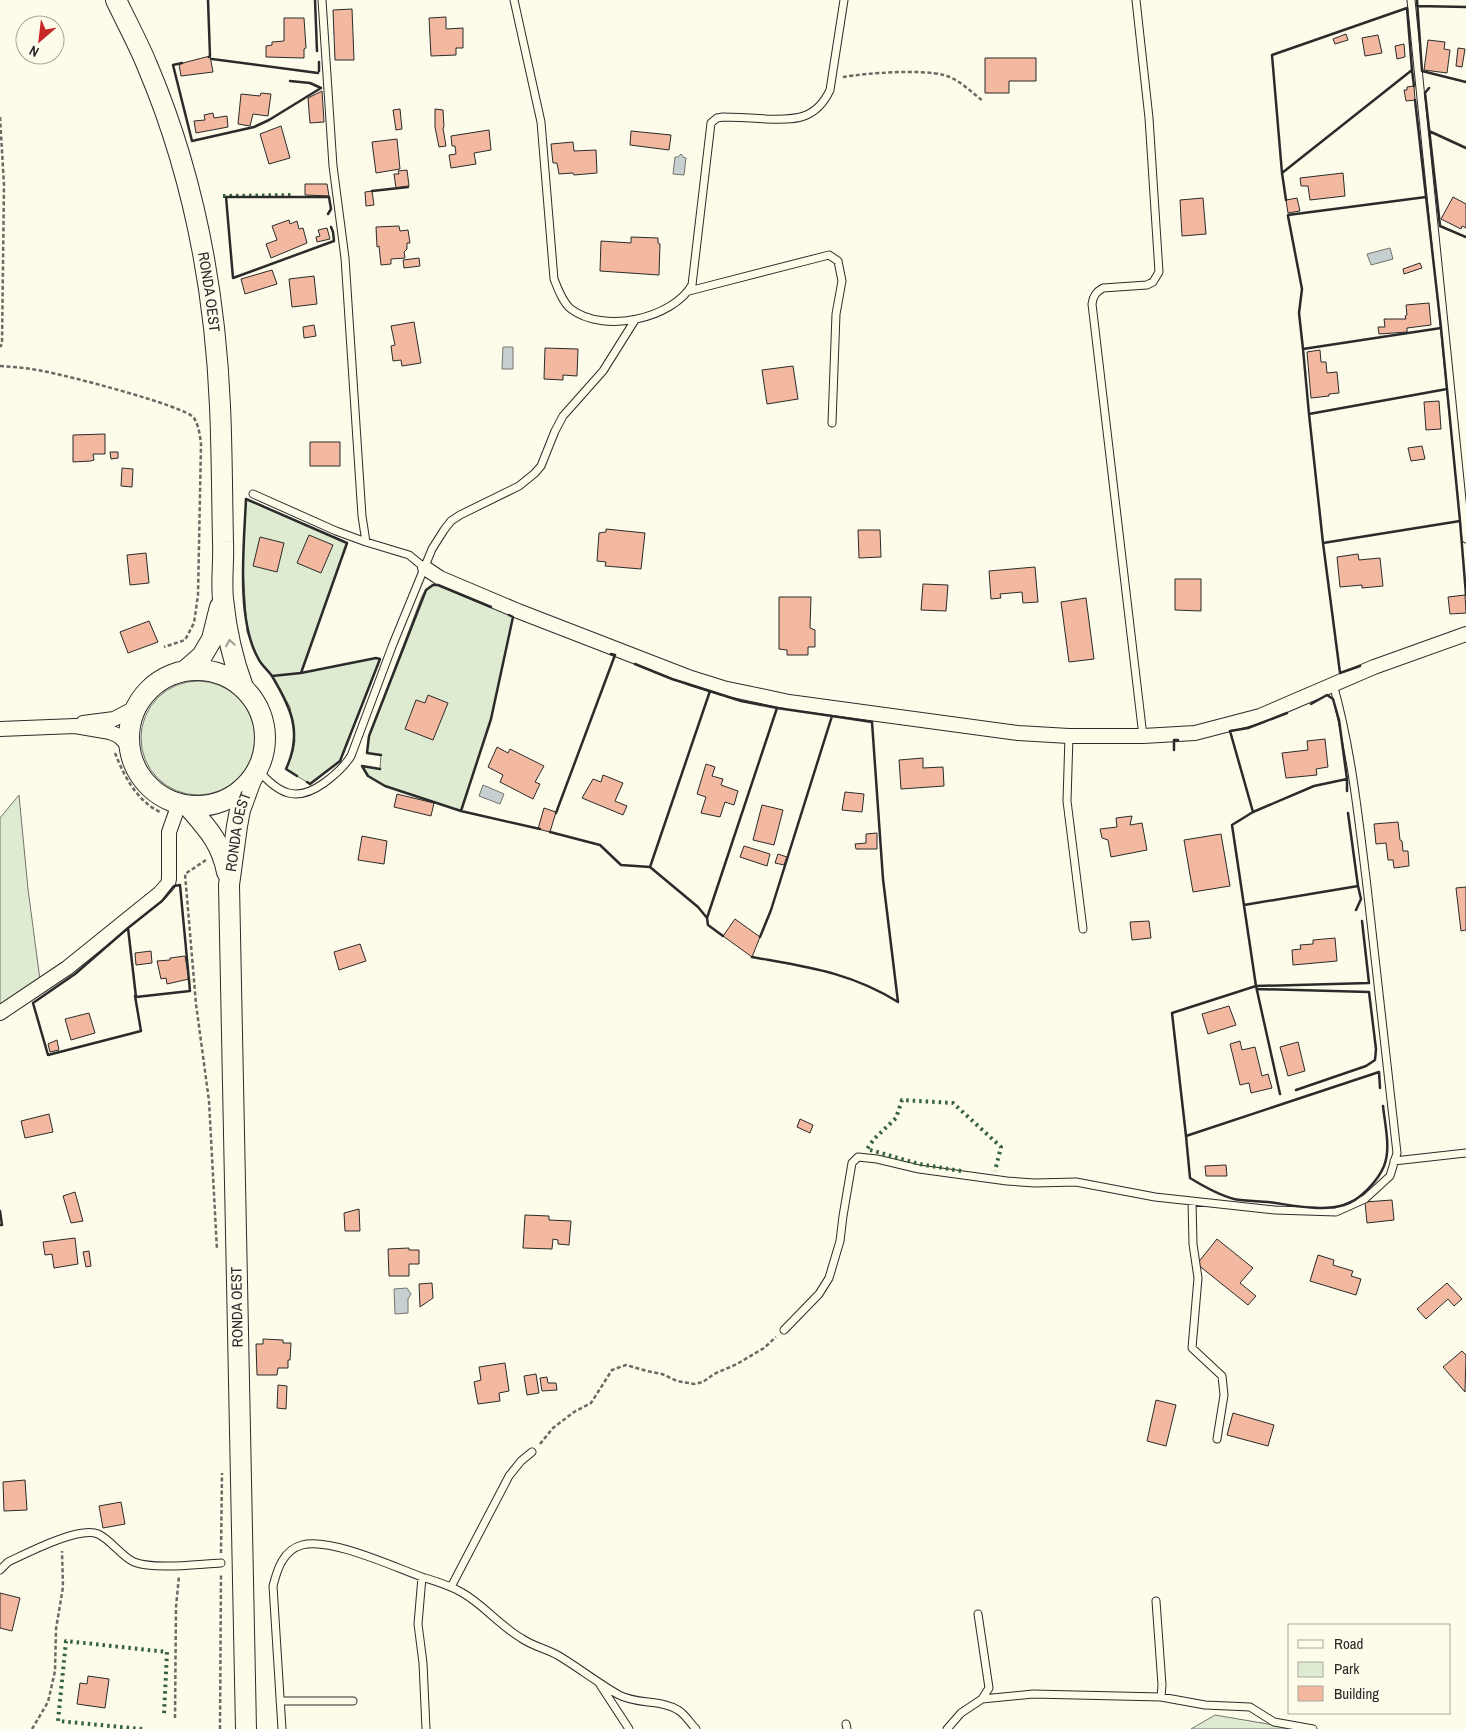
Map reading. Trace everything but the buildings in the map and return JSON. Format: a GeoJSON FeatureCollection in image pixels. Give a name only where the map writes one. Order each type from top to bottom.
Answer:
{"type":"FeatureCollection","features":[{"type":"Feature","properties":{"kind":"main road","name":"RONDA OEST"},"geometry":{"type":"LineString","coordinates":[[116,0],[147,64],[168,121],[183,165],[202,242],[217,345],[223,597],[231,651],[243,687]]}},
{"type":"Feature","properties":{"kind":"main road","name":"RONDA OEST"},"geometry":{"type":"LineString","coordinates":[[186,670],[202,656],[212,639],[223,597]]}},
{"type":"Feature","properties":{"kind":"main road"},"geometry":{"type":"LineString","coordinates":[[186,670],[206,670],[226,676],[243,687],[254,700],[262,717],[266,735],[264,752],[255,775],[234,796],[212,805],[180,809],[151,788],[140,776],[133,762],[121,747],[128,733],[135,708],[144,694],[156,683],[170,675],[186,670]]}},
{"type":"Feature","properties":{"kind":"main road","name":"RONDA OEST"},"geometry":{"type":"LineString","coordinates":[[246,1729],[229,885],[235,832],[240,810],[255,775]]}},
{"type":"Feature","properties":{"kind":"main road","name":"RONDA OEST"},"geometry":{"type":"LineString","coordinates":[[180,809],[208,830],[223,854],[229,885]]}},
{"type":"Feature","properties":{"kind":"street"},"geometry":{"type":"LineString","coordinates":[[425,568],[440,578],[518,611],[690,678],[723,688],[808,704],[1018,734],[1144,736],[1195,733],[1260,716],[1374,667],[1466,634]]}},
{"type":"Feature","properties":{"kind":"street"},"geometry":{"type":"LineString","coordinates":[[75,726],[88,721],[114,719],[135,708]]}},
{"type":"Feature","properties":{"kind":"street"},"geometry":{"type":"LineString","coordinates":[[0,729],[75,726],[110,732],[119,736],[121,747]]}},
{"type":"Feature","properties":{"kind":"street"},"geometry":{"type":"LineString","coordinates":[[0,1013],[67,968],[164,888],[169,879],[169,832],[180,809]]}},
{"type":"Feature","properties":{"kind":"lane"},"geometry":{"type":"LineString","coordinates":[[322,0],[333,166],[345,258],[362,516],[366,542]]}},
{"type":"Feature","properties":{"kind":"lane"},"geometry":{"type":"LineString","coordinates":[[514,0],[541,122],[554,279],[570,309],[584,316],[615,322],[635,320],[648,316],[674,303],[689,291],[692,284],[711,123],[717,118],[723,117],[785,120],[802,118],[823,103],[830,90],[844,0]]}},
{"type":"Feature","properties":{"kind":"lane"},"geometry":{"type":"LineString","coordinates":[[1136,0],[1149,118],[1159,272],[1153,282],[1147,285],[1103,288],[1097,292],[1092,304],[1144,736]]}},
{"type":"Feature","properties":{"kind":"lane"},"geometry":{"type":"LineString","coordinates":[[1411,0],[1466,539]]}},
{"type":"Feature","properties":{"kind":"lane"},"geometry":{"type":"LineString","coordinates":[[689,291],[829,255],[838,261],[842,281],[836,314],[832,423]]}},
{"type":"Feature","properties":{"kind":"lane"},"geometry":{"type":"LineString","coordinates":[[255,775],[288,793],[303,795],[325,783],[344,767],[351,756],[393,644],[436,542],[451,521],[519,486],[536,473],[541,466],[563,416],[603,371],[635,320]]}},
{"type":"Feature","properties":{"kind":"lane"},"geometry":{"type":"LineString","coordinates":[[254,494],[336,531],[409,555],[425,568]]}},
{"type":"Feature","properties":{"kind":"lane"},"geometry":{"type":"LineString","coordinates":[[784,1330],[818,1294],[829,1278],[840,1241],[842,1216],[852,1163],[858,1157],[876,1158],[918,1169],[1007,1182],[1076,1182],[1155,1197],[1275,1210],[1336,1212],[1365,1199],[1390,1176],[1397,1153],[1360,830],[1342,714],[1333,684]]}},
{"type":"Feature","properties":{"kind":"lane"},"geometry":{"type":"LineString","coordinates":[[1069,736],[1067,801],[1083,929]]}},
{"type":"Feature","properties":{"kind":"lane"},"geometry":{"type":"LineString","coordinates":[[1394,1161],[1466,1153]]}},
{"type":"Feature","properties":{"kind":"lane"},"geometry":{"type":"LineString","coordinates":[[1192,1201],[1193,1244],[1198,1278],[1192,1348],[1222,1376],[1224,1395],[1217,1439]]}},
{"type":"Feature","properties":{"kind":"lane"},"geometry":{"type":"LineString","coordinates":[[451,1587],[509,1476],[521,1461],[532,1452]]}},
{"type":"Feature","properties":{"kind":"lane"},"geometry":{"type":"LineString","coordinates":[[0,1570],[8,1562],[60,1539],[74,1534],[97,1533],[114,1545],[132,1562],[157,1566],[221,1563]]}},
{"type":"Feature","properties":{"kind":"lane"},"geometry":{"type":"LineString","coordinates":[[282,1729],[273,1586],[277,1572],[286,1555],[302,1545],[314,1544],[336,1547],[374,1558],[451,1587],[473,1599],[522,1639],[553,1652],[621,1696],[640,1702],[665,1704],[679,1710],[696,1729]]}},
{"type":"Feature","properties":{"kind":"lane"},"geometry":{"type":"LineString","coordinates":[[422,1577],[418,1624],[423,1662],[426,1729]]}},
{"type":"Feature","properties":{"kind":"lane"},"geometry":{"type":"LineString","coordinates":[[1156,1601],[1162,1685],[1161,1697]]}},
{"type":"Feature","properties":{"kind":"lane"},"geometry":{"type":"LineString","coordinates":[[947,1729],[961,1713],[982,1699],[990,1688],[978,1614]]}},
{"type":"Feature","properties":{"kind":"lane"},"geometry":{"type":"LineString","coordinates":[[598,1680],[629,1729]]}},
{"type":"Feature","properties":{"kind":"lane"},"geometry":{"type":"LineString","coordinates":[[982,1699],[1033,1694],[1161,1697],[1205,1705],[1250,1707],[1274,1722],[1313,1729]]}},
{"type":"Feature","properties":{"kind":"lane"},"geometry":{"type":"LineString","coordinates":[[280,1701],[353,1701]]}},
{"type":"Feature","properties":{"kind":"path"},"geometry":{"type":"LineString","coordinates":[[832,79],[858,74],[917,73],[945,76],[966,87],[983,101]]}},
{"type":"Feature","properties":{"kind":"path"},"geometry":{"type":"LineString","coordinates":[[0,118],[4,185],[2,344],[0,347]]}},
{"type":"Feature","properties":{"kind":"path"},"geometry":{"type":"LineString","coordinates":[[0,366],[43,371],[125,391],[184,411],[194,417],[199,430],[201,444],[198,595],[194,623],[186,640],[164,647]]}},
{"type":"Feature","properties":{"kind":"path"},"geometry":{"type":"LineString","coordinates":[[121,747],[120,767],[133,789],[150,807],[180,809]]}},
{"type":"Feature","properties":{"kind":"path"},"geometry":{"type":"LineString","coordinates":[[208,858],[186,874],[196,1004],[209,1101],[217,1250]]}},
{"type":"Feature","properties":{"kind":"path"},"geometry":{"type":"LineString","coordinates":[[532,1452],[553,1428],[574,1412],[591,1403],[612,1370],[626,1365],[662,1374],[677,1381],[694,1384],[703,1382],[714,1374],[737,1364],[764,1348],[784,1330]]}},
{"type":"Feature","properties":{"kind":"path"},"geometry":{"type":"LineString","coordinates":[[220,1729],[222,1469]]}},
{"type":"Feature","properties":{"kind":"path"},"geometry":{"type":"LineString","coordinates":[[32,1729],[48,1702],[55,1671],[56,1629],[63,1587],[63,1559],[60,1539]]}},
{"type":"Feature","properties":{"kind":"path"},"geometry":{"type":"LineString","coordinates":[[175,1718],[176,1607],[180,1565]]}},
{"type":"Feature","properties":{"kind":"green space"},"geometry":{"type":"Polygon","coordinates":[[[246,499],[347,543],[301,673],[376,658],[380,659],[340,761],[310,784],[286,769],[295,741],[290,707],[272,676],[258,659],[247,632],[243,566],[246,499]]]}},
{"type":"Feature","properties":{"kind":"green space"},"geometry":{"type":"Polygon","coordinates":[[[433,585],[438,585],[513,617],[491,719],[461,811],[385,786],[368,776],[362,766],[380,769],[381,755],[367,753],[369,736],[422,596],[433,585]]]}},
{"type":"Feature","properties":{"kind":"green space"},"geometry":{"type":"Polygon","coordinates":[[[198,681],[220,686],[238,698],[250,716],[255,738],[250,760],[238,778],[220,790],[198,795],[176,790],[158,778],[146,760],[141,738],[146,716],[158,698],[176,686],[198,681]]]}},
{"type":"Feature","properties":{"kind":"green space"},"geometry":{"type":"Polygon","coordinates":[[[19,795],[28,889],[40,980],[0,1006],[0,818],[19,795]]]}},
{"type":"Feature","properties":{"kind":"green space"},"geometry":{"type":"Polygon","coordinates":[[[1215,1715],[1297,1729],[1191,1729],[1215,1715]]]}},
{"type":"Feature","properties":{"kind":"shaded area"},"geometry":{"type":"Polygon","coordinates":[[[681,154],[686,158],[684,175],[673,174],[675,157],[681,154]]]}},
{"type":"Feature","properties":{"kind":"shaded area"},"geometry":{"type":"Polygon","coordinates":[[[1390,248],[1393,259],[1371,265],[1367,254],[1390,248]]]}},
{"type":"Feature","properties":{"kind":"shaded area"},"geometry":{"type":"Polygon","coordinates":[[[503,347],[513,347],[513,369],[502,369],[503,347]]]}},
{"type":"Feature","properties":{"kind":"shaded area"},"geometry":{"type":"Polygon","coordinates":[[[483,785],[504,794],[500,804],[479,796],[483,785]]]}},
{"type":"Feature","properties":{"kind":"shaded area"},"geometry":{"type":"Polygon","coordinates":[[[407,1288],[411,1294],[408,1299],[408,1313],[395,1314],[394,1289],[407,1288]]]}},
{"type":"Feature","properties":{"kind":"hedge"},"geometry":{"type":"LineString","coordinates":[[223,196],[294,195]]}},
{"type":"Feature","properties":{"kind":"hedge"},"geometry":{"type":"LineString","coordinates":[[961,1171],[919,1164],[867,1149],[874,1139],[896,1118],[902,1100],[953,1103],[1001,1147],[995,1171]]}},
{"type":"Feature","properties":{"kind":"hedge"},"geometry":{"type":"LineString","coordinates":[[142,1729],[58,1721],[66,1641],[167,1652],[164,1714]]}},
{"type":"Feature","properties":{"kind":"wall"},"geometry":{"type":"LineString","coordinates":[[208,0],[209,57]]}},
{"type":"Feature","properties":{"kind":"wall"},"geometry":{"type":"LineString","coordinates":[[315,0],[317,51]]}},
{"type":"Feature","properties":{"kind":"wall"},"geometry":{"type":"LineString","coordinates":[[1417,0],[1422,71],[1466,82]]}},
{"type":"Feature","properties":{"kind":"wall"},"geometry":{"type":"LineString","coordinates":[[1417,6],[1466,7]]}},
{"type":"Feature","properties":{"kind":"wall"},"geometry":{"type":"LineString","coordinates":[[1282,173],[1272,55],[1407,8],[1412,70]]}},
{"type":"Feature","properties":{"kind":"wall"},"geometry":{"type":"LineString","coordinates":[[212,59],[318,73]]}},
{"type":"Feature","properties":{"kind":"wall"},"geometry":{"type":"LineString","coordinates":[[319,62],[319,71]]}},
{"type":"Feature","properties":{"kind":"wall"},"geometry":{"type":"LineString","coordinates":[[182,63],[173,65],[192,141],[254,127],[321,88],[310,83],[290,81]]}},
{"type":"Feature","properties":{"kind":"wall"},"geometry":{"type":"LineString","coordinates":[[1286,200],[1282,173],[1412,70],[1414,86]]}},
{"type":"Feature","properties":{"kind":"wall"},"geometry":{"type":"LineString","coordinates":[[1429,88],[1425,93],[1440,226],[1466,237]]}},
{"type":"Feature","properties":{"kind":"wall"},"geometry":{"type":"LineString","coordinates":[[1288,216],[1302,289],[1299,313],[1303,349],[1441,328],[1415,100]]}},
{"type":"Feature","properties":{"kind":"wall"},"geometry":{"type":"LineString","coordinates":[[1429,131],[1466,148]]}},
{"type":"Feature","properties":{"kind":"wall"},"geometry":{"type":"LineString","coordinates":[[372,191],[408,187]]}},
{"type":"Feature","properties":{"kind":"wall"},"geometry":{"type":"LineString","coordinates":[[328,214],[331,209],[329,197],[226,197],[233,278],[334,241],[331,227]]}},
{"type":"Feature","properties":{"kind":"wall"},"geometry":{"type":"LineString","coordinates":[[1288,215],[1426,197]]}},
{"type":"Feature","properties":{"kind":"wall"},"geometry":{"type":"LineString","coordinates":[[1303,349],[1309,414],[1447,389],[1441,328]]}},
{"type":"Feature","properties":{"kind":"wall"},"geometry":{"type":"LineString","coordinates":[[1309,414],[1323,543],[1460,521],[1447,389]]}},
{"type":"Feature","properties":{"kind":"wall"},"geometry":{"type":"LineString","coordinates":[[246,499],[347,543],[301,673],[272,676],[259,661],[251,642],[244,602],[243,581],[246,499]]}},
{"type":"Feature","properties":{"kind":"wall"},"geometry":{"type":"LineString","coordinates":[[1460,521],[1466,595]]}},
{"type":"Feature","properties":{"kind":"wall"},"geometry":{"type":"LineString","coordinates":[[1323,543],[1340,673],[1360,666]]}},
{"type":"Feature","properties":{"kind":"wall"},"geometry":{"type":"LineString","coordinates":[[381,755],[367,753],[369,736],[426,590],[433,585],[438,585],[491,607]]}},
{"type":"Feature","properties":{"kind":"wall"},"geometry":{"type":"LineString","coordinates":[[380,769],[362,766],[368,776],[385,786],[461,811],[491,719],[513,617],[509,615]]}},
{"type":"Feature","properties":{"kind":"wall"},"geometry":{"type":"LineString","coordinates":[[556,813],[615,655],[611,654]]}},
{"type":"Feature","properties":{"kind":"wall"},"geometry":{"type":"LineString","coordinates":[[301,673],[376,658],[380,659],[340,761],[310,784],[307,782]]}},
{"type":"Feature","properties":{"kind":"wall"},"geometry":{"type":"LineString","coordinates":[[550,832],[600,845],[621,865],[650,867],[710,691],[672,679],[635,664]]}},
{"type":"Feature","properties":{"kind":"wall"},"geometry":{"type":"LineString","coordinates":[[272,676],[285,699],[293,721],[294,743],[286,769],[297,776]]}},
{"type":"Feature","properties":{"kind":"wall"},"geometry":{"type":"LineString","coordinates":[[650,867],[698,907],[707,918],[777,708],[741,701],[710,691]]}},
{"type":"Feature","properties":{"kind":"wall"},"geometry":{"type":"LineString","coordinates":[[1287,713],[1248,728],[1230,731],[1253,812],[1314,786],[1347,779],[1339,720],[1333,699],[1327,695],[1311,704]]}},
{"type":"Feature","properties":{"kind":"wall"},"geometry":{"type":"LineString","coordinates":[[760,937],[771,910],[832,716],[777,708]]}},
{"type":"Feature","properties":{"kind":"wall"},"geometry":{"type":"LineString","coordinates":[[752,957],[845,977],[898,1002],[883,879],[872,722],[832,716]]}},
{"type":"Feature","properties":{"kind":"wall"},"geometry":{"type":"LineString","coordinates":[[1174,750],[1174,740],[1178,740]]}},
{"type":"Feature","properties":{"kind":"wall"},"geometry":{"type":"LineString","coordinates":[[1347,779],[1347,791]]}},
{"type":"Feature","properties":{"kind":"wall"},"geometry":{"type":"LineString","coordinates":[[461,811],[540,829]]}},
{"type":"Feature","properties":{"kind":"wall"},"geometry":{"type":"LineString","coordinates":[[1253,812],[1232,825],[1256,986],[1369,983],[1362,921]]}},
{"type":"Feature","properties":{"kind":"wall"},"geometry":{"type":"LineString","coordinates":[[1244,905],[1358,886],[1348,813]]}},
{"type":"Feature","properties":{"kind":"wall"},"geometry":{"type":"LineString","coordinates":[[180,885],[190,991],[136,997],[128,928],[162,901],[174,886],[180,885]]}},
{"type":"Feature","properties":{"kind":"wall"},"geometry":{"type":"LineString","coordinates":[[1356,910],[1361,899],[1358,886]]}},
{"type":"Feature","properties":{"kind":"wall"},"geometry":{"type":"LineString","coordinates":[[707,918],[708,925],[723,936]]}},
{"type":"Feature","properties":{"kind":"wall"},"geometry":{"type":"LineString","coordinates":[[128,928],[75,974],[33,1003],[48,1055],[141,1031],[135,996]]}},
{"type":"Feature","properties":{"kind":"wall"},"geometry":{"type":"LineString","coordinates":[[1280,1094],[1256,986],[1172,1013],[1186,1136],[1379,1072],[1380,1088]]}},
{"type":"Feature","properties":{"kind":"wall"},"geometry":{"type":"LineString","coordinates":[[1257,989],[1369,992],[1376,1049],[1375,1060],[1366,1066],[1296,1090]]}},
{"type":"Feature","properties":{"kind":"wall"},"geometry":{"type":"LineString","coordinates":[[1186,1136],[1190,1178],[1217,1193],[1238,1200],[1306,1207],[1335,1207],[1350,1203],[1362,1195],[1377,1178],[1384,1166],[1387,1145],[1383,1106]]}},
{"type":"Feature","properties":{"kind":"wall"},"geometry":{"type":"LineString","coordinates":[[0,1211],[2,1225],[0,1225]]}}]}
